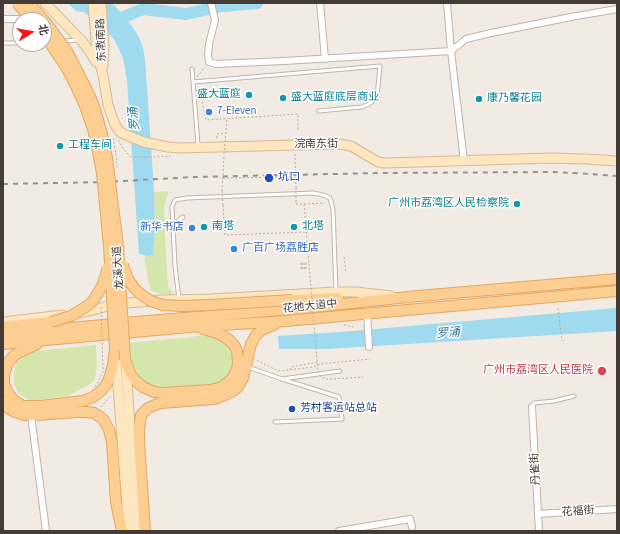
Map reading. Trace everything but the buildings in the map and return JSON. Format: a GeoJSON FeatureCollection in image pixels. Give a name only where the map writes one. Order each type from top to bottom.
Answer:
{"type":"FeatureCollection","features":[{"type":"Feature","properties":{"kind":"main road"},"geometry":{"type":"LineString","coordinates":[[18,3],[25,12]]}},
{"type":"Feature","properties":{"kind":"main road","name":"龙溪大道"},"geometry":{"type":"LineString","coordinates":[[29,3],[47,24],[67,52],[94,106],[102,134],[106,158],[125,360]]}},
{"type":"Feature","properties":{"kind":"main road","name":"龙溪大道"},"geometry":{"type":"LineString","coordinates":[[52,46],[66,67],[85,106],[93,129],[98,152],[114,246],[115,348]]}},
{"type":"Feature","properties":{"kind":"main road"},"geometry":{"type":"LineString","coordinates":[[114,246],[128,279],[135,289],[143,296],[162,305],[183,306],[292,300],[418,296]]}},
{"type":"Feature","properties":{"kind":"main road"},"geometry":{"type":"LineString","coordinates":[[3,327],[51,322],[71,316],[87,306],[93,301],[102,286],[114,246]]}},
{"type":"Feature","properties":{"kind":"main road","name":"花地大道中"},"geometry":{"type":"LineString","coordinates":[[3,334],[617,279]]}},
{"type":"Feature","properties":{"kind":"main road","name":"花地大道中"},"geometry":{"type":"LineString","coordinates":[[3,344],[189,327],[286,321],[617,291]]}},
{"type":"Feature","properties":{"kind":"main road"},"geometry":{"type":"LineString","coordinates":[[125,360],[131,375],[138,383],[154,392],[163,393],[211,390],[222,387],[242,368],[256,335],[269,326],[286,321]]}},
{"type":"Feature","properties":{"kind":"main road"},"geometry":{"type":"LineString","coordinates":[[145,531],[139,436],[141,415],[148,408],[160,403],[219,398],[233,391],[243,378],[242,368],[234,345],[229,340],[208,330],[189,327]]}},
{"type":"Feature","properties":{"kind":"main road"},"geometry":{"type":"LineString","coordinates":[[46,340],[28,347],[16,354],[6,368],[4,384],[7,391],[16,402],[23,406],[68,403],[83,401],[93,397],[103,388],[109,379],[113,365],[115,348]]}},
{"type":"Feature","properties":{"kind":"main road"},"geometry":{"type":"LineString","coordinates":[[3,402],[8,408],[15,412],[31,415],[86,412],[94,413],[103,419],[109,430],[112,442],[116,502],[122,531]]}},
{"type":"Feature","properties":{"kind":"street"},"geometry":{"type":"LineString","coordinates":[[45,3],[82,40],[103,75]]}},
{"type":"Feature","properties":{"kind":"street","name":"东漖南路"},"geometry":{"type":"LineString","coordinates":[[93,3],[104,60],[103,75]]}},
{"type":"Feature","properties":{"kind":"street","name":"东漖南路"},"geometry":{"type":"LineString","coordinates":[[99,33],[101,3]]}},
{"type":"Feature","properties":{"kind":"street"},"geometry":{"type":"LineString","coordinates":[[211,3],[216,20],[208,55],[209,62],[216,64],[451,51],[466,39],[617,9]]}},
{"type":"Feature","properties":{"kind":"street"},"geometry":{"type":"LineString","coordinates":[[320,3],[325,59]]}},
{"type":"Feature","properties":{"kind":"street"},"geometry":{"type":"LineString","coordinates":[[447,3],[464,161]]}},
{"type":"Feature","properties":{"kind":"street"},"geometry":{"type":"LineString","coordinates":[[3,19],[60,18]]}},
{"type":"Feature","properties":{"kind":"street","name":"浣南东街"},"geometry":{"type":"LineString","coordinates":[[103,75],[108,105],[115,125],[120,132],[157,145],[173,148],[338,144],[351,146],[378,162],[385,163],[563,158],[585,158],[617,161]]}},
{"type":"Feature","properties":{"kind":"street"},"geometry":{"type":"LineString","coordinates":[[3,322],[61,316],[93,310],[116,300],[211,299],[336,292],[356,292],[394,296]]}},
{"type":"Feature","properties":{"kind":"street"},"geometry":{"type":"LineString","coordinates":[[368,313],[369,347]]}},
{"type":"Feature","properties":{"kind":"street","name":"龙溪大道"},"geometry":{"type":"LineString","coordinates":[[115,348],[128,463],[139,531]]}},
{"type":"Feature","properties":{"kind":"street","name":"龙溪大道"},"geometry":{"type":"LineString","coordinates":[[125,360],[130,531]]}},
{"type":"Feature","properties":{"kind":"street","name":"丹雀街"},"geometry":{"type":"LineString","coordinates":[[532,407],[539,531]]}},
{"type":"Feature","properties":{"kind":"street"},"geometry":{"type":"LineString","coordinates":[[31,415],[46,531]]}},
{"type":"Feature","properties":{"kind":"street","name":"花福街"},"geometry":{"type":"LineString","coordinates":[[538,514],[617,509]]}},
{"type":"Feature","properties":{"kind":"street"},"geometry":{"type":"LineString","coordinates":[[339,531],[410,519],[412,527]]}},
{"type":"Feature","properties":{"kind":"lane"},"geometry":{"type":"LineString","coordinates":[[52,42],[82,40]]}},
{"type":"Feature","properties":{"kind":"lane"},"geometry":{"type":"LineString","coordinates":[[193,82],[380,66],[377,97],[369,104],[362,107],[319,112]]}},
{"type":"Feature","properties":{"kind":"lane"},"geometry":{"type":"LineString","coordinates":[[192,69],[198,147]]}},
{"type":"Feature","properties":{"kind":"lane"},"geometry":{"type":"LineString","coordinates":[[179,300],[172,226],[172,207],[175,200],[187,198],[313,193],[330,198],[333,209],[336,292]]}},
{"type":"Feature","properties":{"kind":"lane"},"geometry":{"type":"LineString","coordinates":[[116,201],[117,289]]}},
{"type":"Feature","properties":{"kind":"lane"},"geometry":{"type":"LineString","coordinates":[[172,226],[182,217]]}},
{"type":"Feature","properties":{"kind":"lane"},"geometry":{"type":"LineString","coordinates":[[242,368],[339,397],[342,419],[275,422]]}},
{"type":"Feature","properties":{"kind":"lane"},"geometry":{"type":"LineString","coordinates":[[282,379],[340,371]]}},
{"type":"Feature","properties":{"kind":"lane"},"geometry":{"type":"LineString","coordinates":[[532,407],[534,403],[554,401],[574,396]]}},
{"type":"Feature","properties":{"kind":"path"},"geometry":{"type":"LineString","coordinates":[[193,82],[209,62]]}},
{"type":"Feature","properties":{"kind":"path"},"geometry":{"type":"LineString","coordinates":[[202,102],[206,120],[298,114],[298,130]]}},
{"type":"Feature","properties":{"kind":"path"},"geometry":{"type":"LineString","coordinates":[[227,119],[222,191],[225,235],[306,232]]}},
{"type":"Feature","properties":{"kind":"path"},"geometry":{"type":"LineString","coordinates":[[217,147],[217,134],[226,133]]}},
{"type":"Feature","properties":{"kind":"path"},"geometry":{"type":"LineString","coordinates":[[295,151],[296,204],[325,203]]}},
{"type":"Feature","properties":{"kind":"path"},"geometry":{"type":"LineString","coordinates":[[131,157],[155,158]]}},
{"type":"Feature","properties":{"kind":"path"},"geometry":{"type":"LineString","coordinates":[[223,178],[296,177]]}},
{"type":"Feature","properties":{"kind":"path"},"geometry":{"type":"LineString","coordinates":[[304,204],[318,372],[320,376],[325,379],[363,377]]}},
{"type":"Feature","properties":{"kind":"path"},"geometry":{"type":"LineString","coordinates":[[344,257],[346,272]]}},
{"type":"Feature","properties":{"kind":"path"},"geometry":{"type":"LineString","coordinates":[[304,270],[303,263],[304,270]]}},
{"type":"Feature","properties":{"kind":"path"},"geometry":{"type":"LineString","coordinates":[[95,388],[103,372],[101,304]]}},
{"type":"Feature","properties":{"kind":"path"},"geometry":{"type":"LineString","coordinates":[[558,308],[562,341]]}},
{"type":"Feature","properties":{"kind":"path"},"geometry":{"type":"LineString","coordinates":[[258,360],[278,371],[314,367],[320,364],[370,359]]}},
{"type":"Feature","properties":{"kind":"path"},"geometry":{"type":"LineString","coordinates":[[290,370],[292,367],[317,362]]}},
{"type":"Feature","properties":{"kind":"path"},"geometry":{"type":"LineString","coordinates":[[99,409],[111,395]]}},
{"type":"Feature","properties":{"kind":"green space"},"geometry":{"type":"Polygon","coordinates":[[[169,191],[164,207],[165,236],[168,286],[175,295],[160,294],[151,291],[144,257],[153,254],[155,227],[154,192],[169,191]]]}},
{"type":"Feature","properties":{"kind":"green space"},"geometry":{"type":"Polygon","coordinates":[[[212,335],[220,338],[229,345],[233,365],[224,382],[215,385],[163,389],[149,385],[139,375],[130,356],[129,343],[212,335]]]}},
{"type":"Feature","properties":{"kind":"green space"},"geometry":{"type":"Polygon","coordinates":[[[96,345],[97,366],[95,378],[93,382],[87,386],[67,396],[31,401],[18,392],[15,386],[14,371],[16,363],[27,355],[36,351],[96,345]]]}},
{"type":"Feature","properties":{"kind":"water","name":"罗涌"},"geometry":{"type":"Polygon","coordinates":[[[68,3],[108,3],[114,5],[134,29],[143,48],[154,190],[155,227],[153,255],[147,256],[139,254],[127,80],[123,58],[114,39],[84,12],[76,11],[68,3]]]}},
{"type":"Feature","properties":{"kind":"water","name":"罗涌"},"geometry":{"type":"Polygon","coordinates":[[[617,308],[617,331],[326,349],[279,349],[278,336],[617,308]]]}},
{"type":"Feature","properties":{"kind":"waterway"},"geometry":{"type":"LineString","coordinates":[[114,21],[143,9],[186,14],[222,6],[257,3]]}},
{"type":"Feature","properties":{"kind":"railway"},"geometry":{"type":"LineString","coordinates":[[3,184],[105,182],[194,177],[379,173],[554,172],[617,176]]}},
{"type":"Feature","properties":{"kind":"place","name":"盛大蓝庭"},"geometry":{"type":"Point","coordinates":[249,95]}},
{"type":"Feature","properties":{"kind":"place","name":"盛大蓝庭底层商业"},"geometry":{"type":"Point","coordinates":[283,98]}},
{"type":"Feature","properties":{"kind":"place","name":"康乃馨花园"},"geometry":{"type":"Point","coordinates":[479,99]}},
{"type":"Feature","properties":{"kind":"place","name":"7-Eleven"},"geometry":{"type":"Point","coordinates":[209,112]}},
{"type":"Feature","properties":{"kind":"place","name":"工程车间"},"geometry":{"type":"Point","coordinates":[60,146]}},
{"type":"Feature","properties":{"kind":"place","name":"坑口"},"geometry":{"type":"Point","coordinates":[269,178]}},
{"type":"Feature","properties":{"kind":"place","name":"广州市荔湾区人民检察院"},"geometry":{"type":"Point","coordinates":[517,204]}},
{"type":"Feature","properties":{"kind":"place","name":"南塔"},"geometry":{"type":"Point","coordinates":[204,227]}},
{"type":"Feature","properties":{"kind":"place","name":"北塔"},"geometry":{"type":"Point","coordinates":[294,227]}},
{"type":"Feature","properties":{"kind":"place","name":"新华书店"},"geometry":{"type":"Point","coordinates":[192,228]}},
{"type":"Feature","properties":{"kind":"place","name":"广百广场荔胜店"},"geometry":{"type":"Point","coordinates":[234,249]}},
{"type":"Feature","properties":{"kind":"place","name":"广州市荔湾区人民医院"},"geometry":{"type":"Point","coordinates":[602,371]}},
{"type":"Feature","properties":{"kind":"place","name":"芳村客运站总站"},"geometry":{"type":"Point","coordinates":[292,409]}}]}
